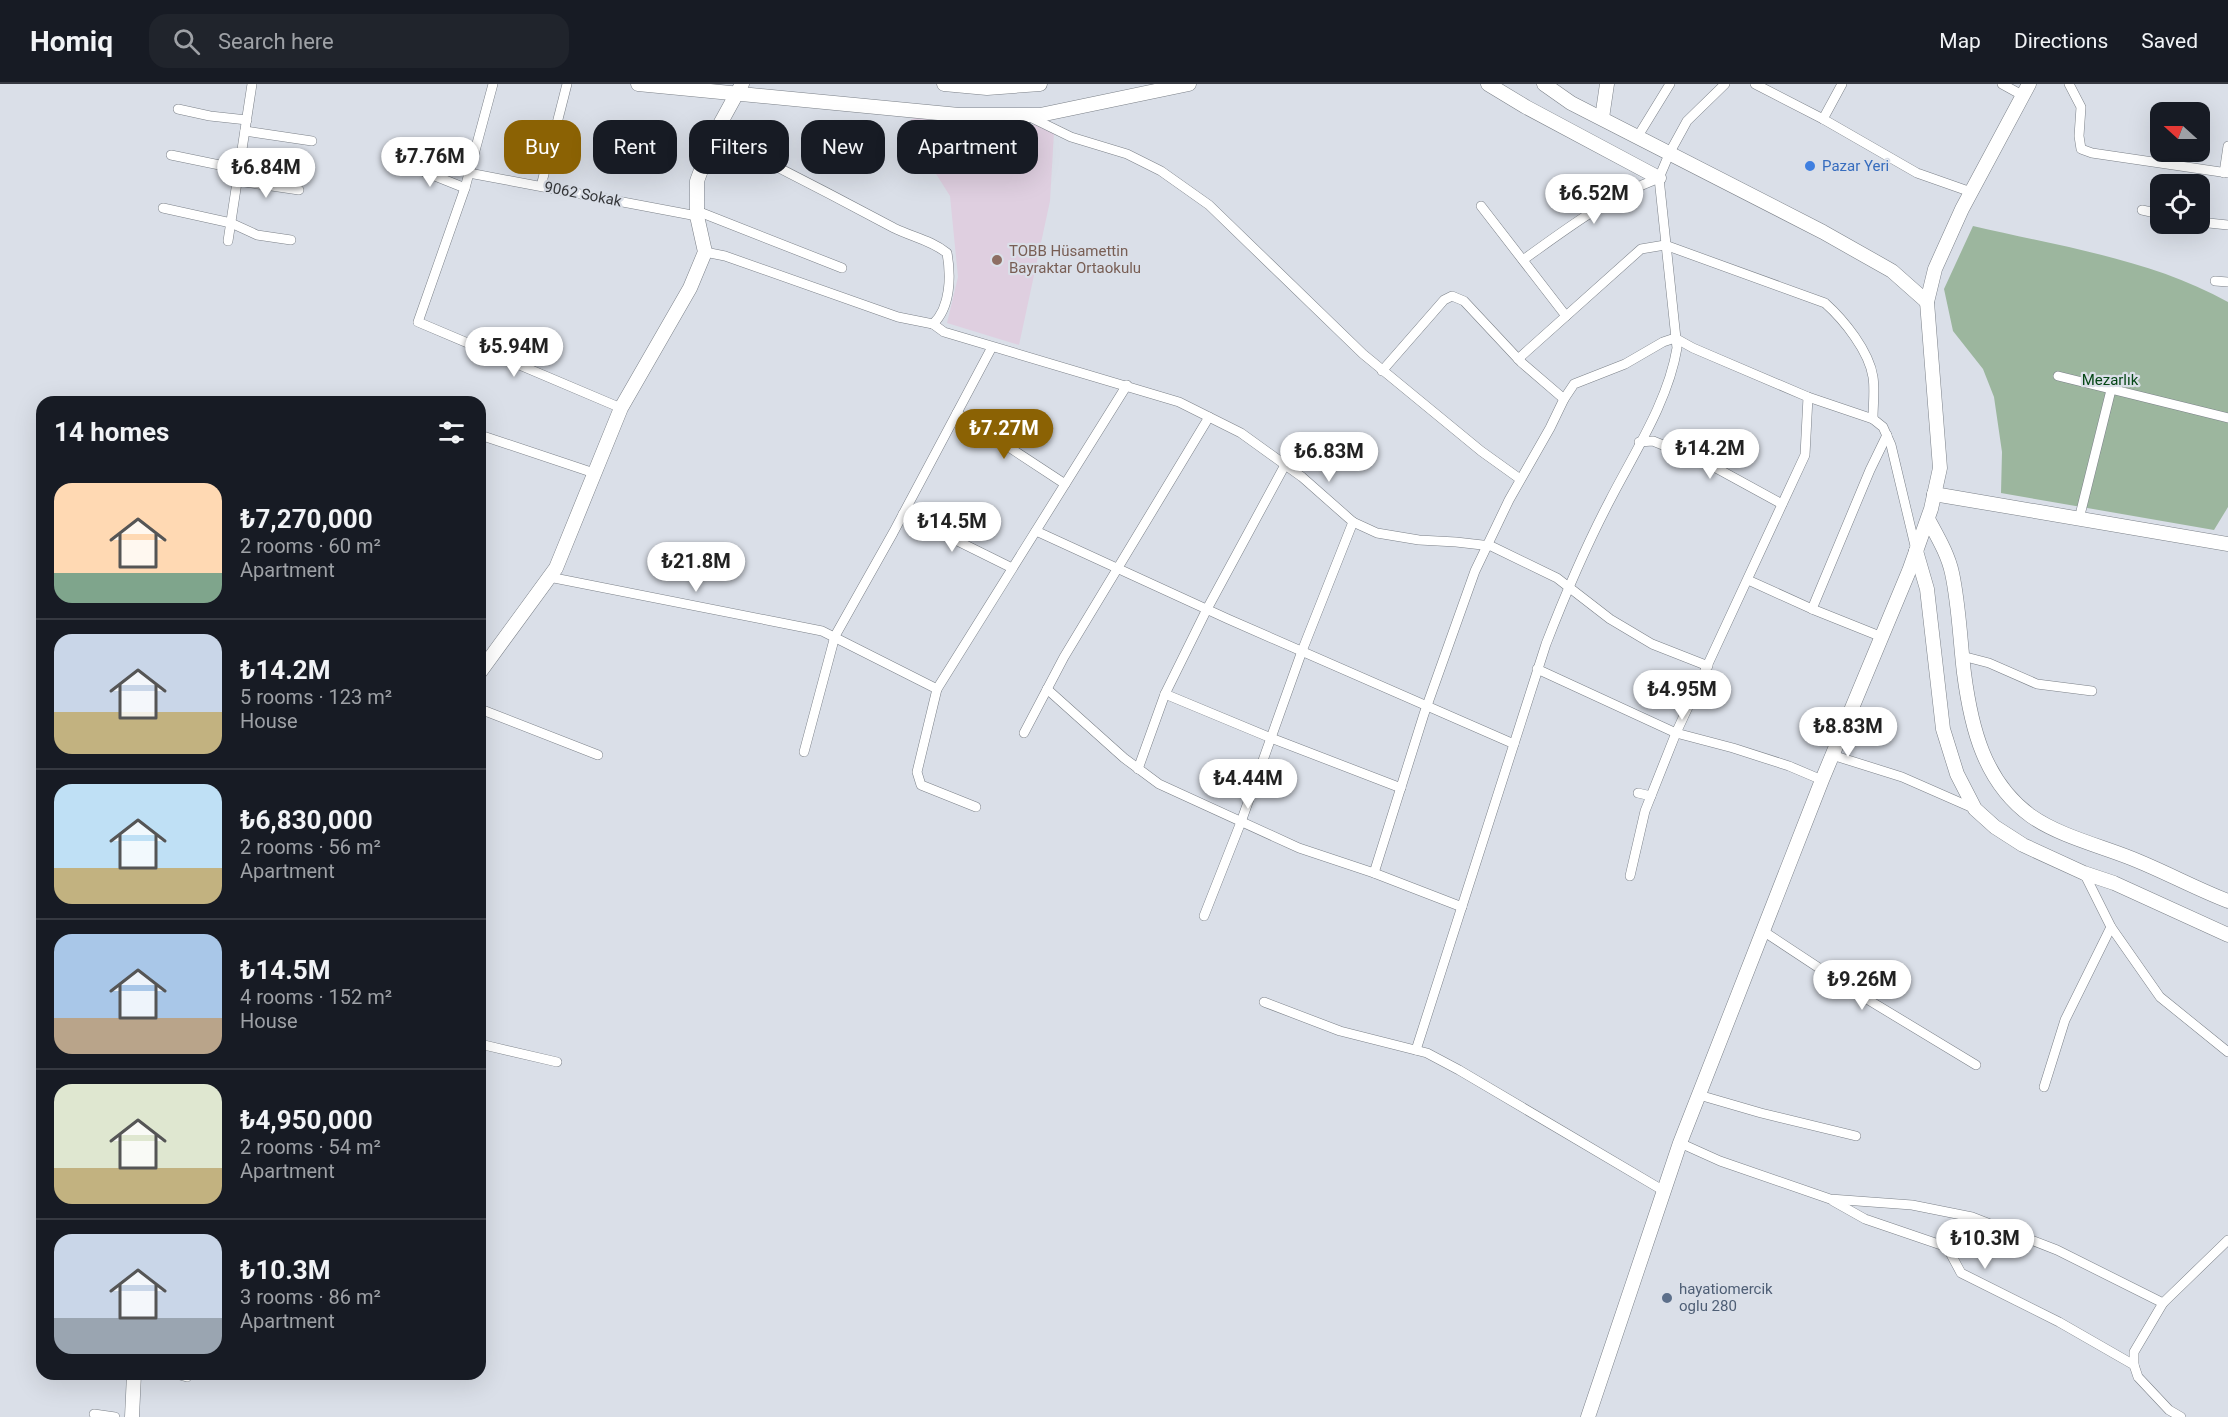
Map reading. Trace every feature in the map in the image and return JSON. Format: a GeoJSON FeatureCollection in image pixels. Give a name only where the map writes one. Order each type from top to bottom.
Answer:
{"type":"FeatureCollection","features":[{"type":"Feature","properties":{"kind":"street"},"geometry":{"type":"LineString","coordinates":[[228,242],[252,84]]}},
{"type":"Feature","properties":{"kind":"street"},"geometry":{"type":"LineString","coordinates":[[493,84],[470,173],[418,322],[621,408]]}},
{"type":"Feature","properties":{"kind":"street"},"geometry":{"type":"LineString","coordinates":[[541,186],[567,84]]}},
{"type":"Feature","properties":{"kind":"street"},"geometry":{"type":"LineString","coordinates":[[638,84],[739,89],[958,115],[1040,115],[1189,84]]}},
{"type":"Feature","properties":{"kind":"street"},"geometry":{"type":"LineString","coordinates":[[944,84],[987,88],[1040,84]]}},
{"type":"Feature","properties":{"kind":"street"},"geometry":{"type":"LineString","coordinates":[[1488,84],[1526,107],[1659,178]]}},
{"type":"Feature","properties":{"kind":"street"},"geometry":{"type":"LineString","coordinates":[[1544,84],[1571,103],[1823,232],[1892,271],[1927,302]]}},
{"type":"Feature","properties":{"kind":"street"},"geometry":{"type":"LineString","coordinates":[[1602,118],[1607,84]]}},
{"type":"Feature","properties":{"kind":"street"},"geometry":{"type":"LineString","coordinates":[[1638,136],[1670,84]]}},
{"type":"Feature","properties":{"kind":"street"},"geometry":{"type":"LineString","coordinates":[[1416,1050],[1537,669],[1587,543],[1656,411],[1674,365],[1677,348],[1659,178],[1687,121],[1725,84]]}},
{"type":"Feature","properties":{"kind":"street"},"geometry":{"type":"LineString","coordinates":[[1755,84],[1823,119],[1917,173],[1971,192]]}},
{"type":"Feature","properties":{"kind":"street"},"geometry":{"type":"LineString","coordinates":[[1823,119],[1842,84]]}},
{"type":"Feature","properties":{"kind":"street"},"geometry":{"type":"LineString","coordinates":[[1588,1417],[1680,1143],[1822,780],[1928,519],[1940,468],[1927,302],[1935,269],[1971,192],[2026,89],[2002,84]]}},
{"type":"Feature","properties":{"kind":"street"},"geometry":{"type":"LineString","coordinates":[[2069,84],[2081,107],[2079,136],[2081,149],[2092,153],[2226,173],[2228,146]]}},
{"type":"Feature","properties":{"kind":"street"},"geometry":{"type":"LineString","coordinates":[[722,120],[739,89]]}},
{"type":"Feature","properties":{"kind":"street"},"geometry":{"type":"LineString","coordinates":[[178,109],[210,117],[247,120]]}},
{"type":"Feature","properties":{"kind":"street"},"geometry":{"type":"LineString","coordinates":[[1026,115],[1071,136],[1127,154],[1161,171],[1209,205],[1290,286],[1382,371],[1481,451],[1520,479]]}},
{"type":"Feature","properties":{"kind":"street"},"geometry":{"type":"LineString","coordinates":[[245,130],[312,141]]}},
{"type":"Feature","properties":{"kind":"street"},"geometry":{"type":"LineString","coordinates":[[171,155],[239,169]]}},
{"type":"Feature","properties":{"kind":"street"},"geometry":{"type":"LineString","coordinates":[[405,164],[465,188]]}},
{"type":"Feature","properties":{"kind":"street"},"geometry":{"type":"LineString","coordinates":[[789,172],[897,230],[935,243],[947,253],[951,275],[938,320],[933,324]]}},
{"type":"Feature","properties":{"kind":"street","name":"9062 Sokak"},"geometry":{"type":"LineString","coordinates":[[470,173],[697,214],[842,268]]}},
{"type":"Feature","properties":{"kind":"street"},"geometry":{"type":"LineString","coordinates":[[486,664],[556,568],[621,408],[690,288],[705,252],[697,214],[697,181],[700,174]]}},
{"type":"Feature","properties":{"kind":"street"},"geometry":{"type":"LineString","coordinates":[[1523,260],[1593,210],[1633,188],[1659,178]]}},
{"type":"Feature","properties":{"kind":"street"},"geometry":{"type":"LineString","coordinates":[[237,181],[299,190]]}},
{"type":"Feature","properties":{"kind":"street"},"geometry":{"type":"LineString","coordinates":[[1481,206],[1566,316]]}},
{"type":"Feature","properties":{"kind":"street"},"geometry":{"type":"LineString","coordinates":[[163,208],[231,223],[257,235],[291,240]]}},
{"type":"Feature","properties":{"kind":"street"},"geometry":{"type":"LineString","coordinates":[[2142,210],[2150,212]]}},
{"type":"Feature","properties":{"kind":"street"},"geometry":{"type":"LineString","coordinates":[[2210,223],[2228,225]]}},
{"type":"Feature","properties":{"kind":"street"},"geometry":{"type":"LineString","coordinates":[[1518,359],[1641,249],[1665,245],[1825,303],[1841,317],[1868,358],[1873,376],[1873,419]]}},
{"type":"Feature","properties":{"kind":"street"},"geometry":{"type":"LineString","coordinates":[[705,252],[725,256],[898,317],[933,324],[944,332],[1179,402],[1241,433],[1302,477],[1353,522],[1377,533],[1419,540],[1487,546],[1557,578],[1610,619],[1652,644],[1708,666]]}},
{"type":"Feature","properties":{"kind":"street"},"geometry":{"type":"LineString","coordinates":[[2215,281],[2228,282]]}},
{"type":"Feature","properties":{"kind":"street"},"geometry":{"type":"LineString","coordinates":[[1382,371],[1444,300],[1452,296],[1464,301],[1518,359],[1564,399]]}},
{"type":"Feature","properties":{"kind":"street"},"geometry":{"type":"LineString","coordinates":[[1374,873],[1427,706],[1475,571],[1520,479],[1564,399],[1574,384],[1625,364],[1663,342],[1675,338],[1808,396],[1873,419],[1883,427],[1891,445],[1927,589],[1943,729],[1957,774],[1975,809]]}},
{"type":"Feature","properties":{"kind":"street"},"geometry":{"type":"LineString","coordinates":[[804,752],[835,636],[992,347]]}},
{"type":"Feature","properties":{"kind":"street"},"geometry":{"type":"LineString","coordinates":[[2058,376],[2228,418]]}},
{"type":"Feature","properties":{"kind":"street"},"geometry":{"type":"LineString","coordinates":[[976,807],[921,785],[918,772],[937,689],[1126,385]]}},
{"type":"Feature","properties":{"kind":"street"},"geometry":{"type":"LineString","coordinates":[[2079,519],[2111,390]]}},
{"type":"Feature","properties":{"kind":"street"},"geometry":{"type":"LineString","coordinates":[[1629,876],[1645,811],[1676,733],[1805,455],[1808,396]]}},
{"type":"Feature","properties":{"kind":"street"},"geometry":{"type":"LineString","coordinates":[[957,413],[1065,484]]}},
{"type":"Feature","properties":{"kind":"street"},"geometry":{"type":"LineString","coordinates":[[1024,733],[1064,657],[1209,417]]}},
{"type":"Feature","properties":{"kind":"street"},"geometry":{"type":"LineString","coordinates":[[1812,609],[1887,435]]}},
{"type":"Feature","properties":{"kind":"street"},"geometry":{"type":"LineString","coordinates":[[486,437],[594,473]]}},
{"type":"Feature","properties":{"kind":"street"},"geometry":{"type":"LineString","coordinates":[[1639,442],[1653,441],[1707,463],[1782,504]]}},
{"type":"Feature","properties":{"kind":"street"},"geometry":{"type":"LineString","coordinates":[[1138,769],[1165,694],[1207,609],[1285,465]]}},
{"type":"Feature","properties":{"kind":"street"},"geometry":{"type":"LineString","coordinates":[[1934,494],[2228,544]]}},
{"type":"Feature","properties":{"kind":"street"},"geometry":{"type":"LineString","coordinates":[[903,514],[1012,568]]}},
{"type":"Feature","properties":{"kind":"street"},"geometry":{"type":"LineString","coordinates":[[1928,519],[1942,545],[1952,573],[1968,710],[1979,746],[1991,774],[2007,795],[2032,817],[2071,836],[2130,858],[2228,901]]}},
{"type":"Feature","properties":{"kind":"street"},"geometry":{"type":"LineString","coordinates":[[1204,916],[1241,822],[1302,651],[1353,522]]}},
{"type":"Feature","properties":{"kind":"street"},"geometry":{"type":"LineString","coordinates":[[1036,531],[1514,744]]}},
{"type":"Feature","properties":{"kind":"street"},"geometry":{"type":"LineString","coordinates":[[549,577],[822,631],[937,689]]}},
{"type":"Feature","properties":{"kind":"street"},"geometry":{"type":"LineString","coordinates":[[1748,580],[1882,637]]}},
{"type":"Feature","properties":{"kind":"street"},"geometry":{"type":"LineString","coordinates":[[1962,656],[1989,663],[2037,684],[2092,691]]}},
{"type":"Feature","properties":{"kind":"street"},"geometry":{"type":"LineString","coordinates":[[1537,669],[1676,733],[1789,766],[1822,780]]}},
{"type":"Feature","properties":{"kind":"street"},"geometry":{"type":"LineString","coordinates":[[1047,689],[1138,769],[1159,784],[1299,848],[1374,873],[1462,907]]}},
{"type":"Feature","properties":{"kind":"street"},"geometry":{"type":"LineString","coordinates":[[1165,694],[1401,788]]}},
{"type":"Feature","properties":{"kind":"street"},"geometry":{"type":"LineString","coordinates":[[486,711],[597,755]]}},
{"type":"Feature","properties":{"kind":"street"},"geometry":{"type":"LineString","coordinates":[[1832,755],[1902,777],[1975,809],[1995,827],[2023,845],[2228,935]]}},
{"type":"Feature","properties":{"kind":"street"},"geometry":{"type":"LineString","coordinates":[[1638,793],[1651,796]]}},
{"type":"Feature","properties":{"kind":"street"},"geometry":{"type":"LineString","coordinates":[[2084,873],[2111,927],[2160,997],[2228,1052]]}},
{"type":"Feature","properties":{"kind":"street"},"geometry":{"type":"LineString","coordinates":[[2044,1087],[2065,1020],[2111,927]]}},
{"type":"Feature","properties":{"kind":"street"},"geometry":{"type":"LineString","coordinates":[[1763,932],[1857,993],[1976,1065]]}},
{"type":"Feature","properties":{"kind":"street"},"geometry":{"type":"LineString","coordinates":[[1264,1002],[1340,1030],[1427,1053],[1664,1191]]}},
{"type":"Feature","properties":{"kind":"street"},"geometry":{"type":"LineString","coordinates":[[486,1045],[557,1062]]}},
{"type":"Feature","properties":{"kind":"street"},"geometry":{"type":"LineString","coordinates":[[1699,1095],[1856,1136]]}},
{"type":"Feature","properties":{"kind":"street"},"geometry":{"type":"LineString","coordinates":[[1680,1143],[1720,1161],[1830,1199],[1865,1219],[1947,1247],[1954,1264],[1961,1273],[2059,1322],[2134,1365]]}},
{"type":"Feature","properties":{"kind":"street"},"geometry":{"type":"LineString","coordinates":[[1830,1199],[1912,1205],[1972,1217],[2057,1250],[2163,1303]]}},
{"type":"Feature","properties":{"kind":"street"},"geometry":{"type":"LineString","coordinates":[[2181,1417],[2169,1410],[2138,1377],[2134,1365],[2134,1352],[2163,1303],[2228,1240]]}},
{"type":"Feature","properties":{"kind":"street"},"geometry":{"type":"LineString","coordinates":[[132,1417],[134,1380]]}},
{"type":"Feature","properties":{"kind":"street"},"geometry":{"type":"LineString","coordinates":[[94,1414],[115,1417]]}},
{"type":"Feature","properties":{"kind":"shaded area","name":"TOBB Hüsamettin Bayraktar Ortaokulu"},"geometry":{"type":"Polygon","coordinates":[[[923,117],[965,120],[911,120],[923,117]]]}},
{"type":"Feature","properties":{"kind":"shaded area","name":"TOBB Hüsamettin Bayraktar Ortaokulu"},"geometry":{"type":"Polygon","coordinates":[[[1038,126],[1054,132],[1050,201],[1019,345],[947,323],[958,277],[950,196],[936,174],[1038,174],[1038,126]]]}},
{"type":"Feature","properties":{"kind":"green space","name":"Mezarlık"},"geometry":{"type":"Polygon","coordinates":[[[1973,226],[2136,264],[2198,287],[2228,302],[2228,507],[2214,530],[2001,493],[2002,452],[1994,397],[1983,369],[1953,331],[1944,289],[1973,226]]]}},
{"type":"Feature","properties":{"kind":"place","name":"Pazar Yeri"},"geometry":{"type":"Point","coordinates":[1810,166]}},
{"type":"Feature","properties":{"kind":"place","name":"TOBB Hüsamettin Bayraktar Ortaokulu"},"geometry":{"type":"Point","coordinates":[997,260]}},
{"type":"Feature","properties":{"kind":"place","name":"hayatiomercik oglu 280"},"geometry":{"type":"Point","coordinates":[1667,1298]}}]}
